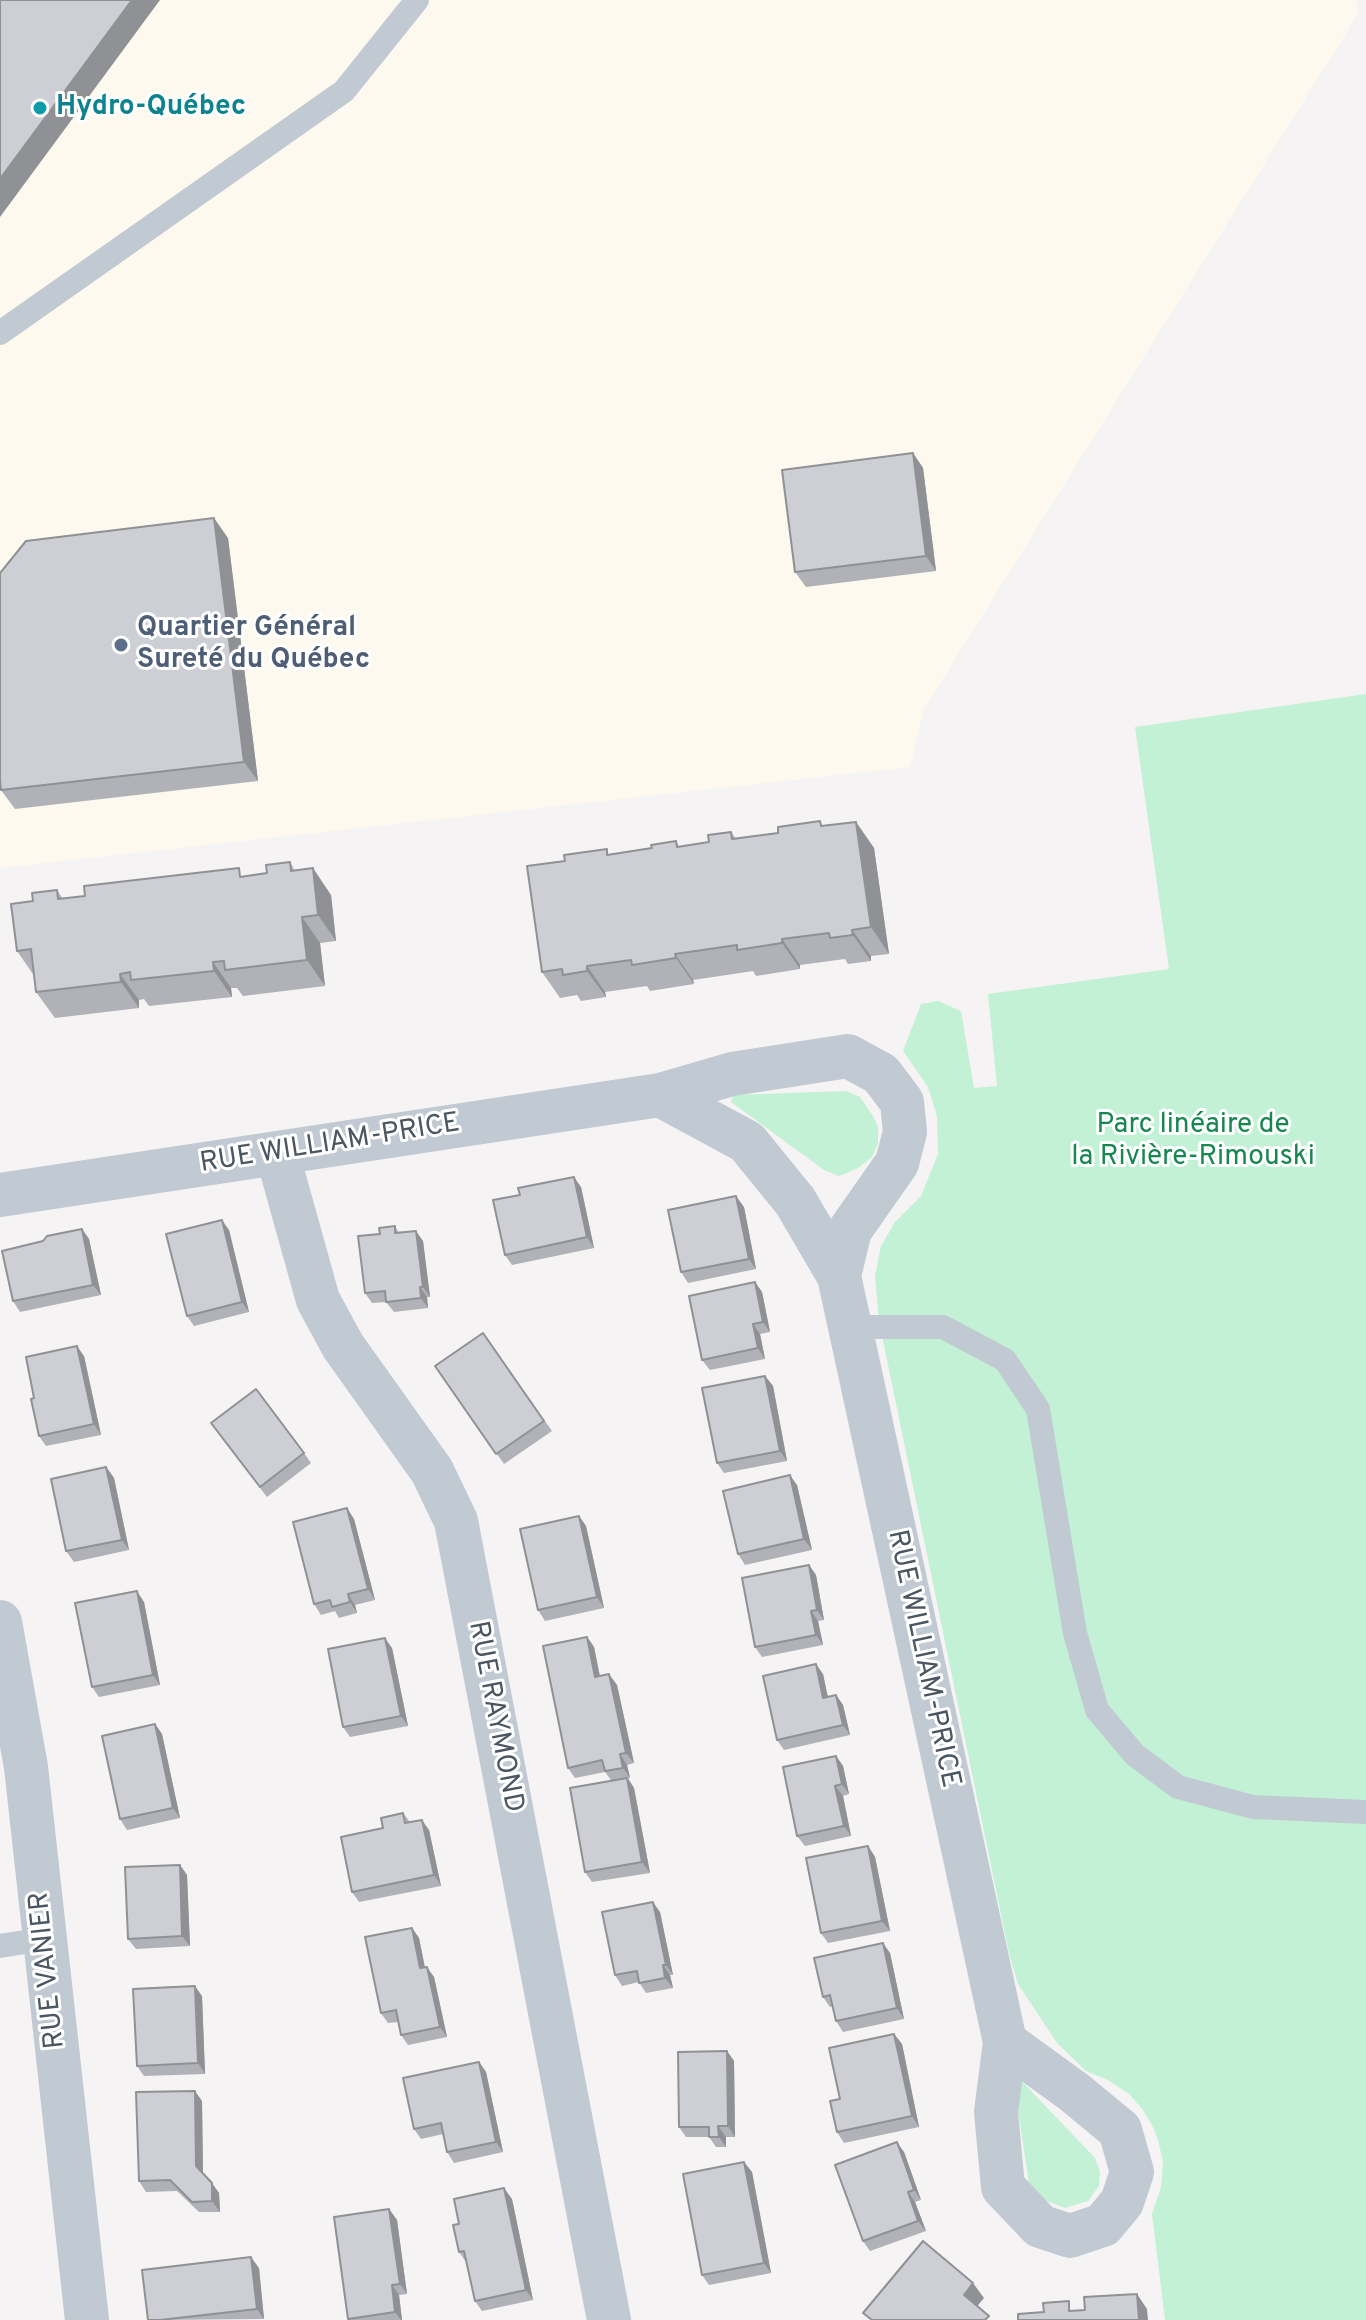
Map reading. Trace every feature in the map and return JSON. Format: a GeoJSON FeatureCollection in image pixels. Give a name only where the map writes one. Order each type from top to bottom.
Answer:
{"type":"FeatureCollection","features":[{"type":"Feature","properties":{"kind":"street","name":"RUE WILLIAM-PRICE"},"geometry":{"type":"LineString","coordinates":[[0,1195],[660,1095],[732,1074],[848,1056],[881,1074],[902,1102],[905,1132],[897,1163],[850,1230],[839,1276]]}},
{"type":"Feature","properties":{"kind":"street","name":"RUE WILLIAM-PRICE"},"geometry":{"type":"LineString","coordinates":[[660,1095],[747,1142],[795,1201],[839,1276],[1005,2042]]}},
{"type":"Feature","properties":{"kind":"street","name":"RUE RAYMOND"},"geometry":{"type":"LineString","coordinates":[[277,1153],[318,1300],[343,1346],[432,1471],[456,1521],[609,2320]]}},
{"type":"Feature","properties":{"kind":"street","name":"RUE VANIER"},"geometry":{"type":"LineString","coordinates":[[0,1622],[26,1767],[87,2320]]}},
{"type":"Feature","properties":{"kind":"lane"},"geometry":{"type":"LineString","coordinates":[[0,333],[344,91],[417,0]]}},
{"type":"Feature","properties":{"kind":"lane"},"geometry":{"type":"LineString","coordinates":[[850,1327],[943,1327],[1005,1360],[1038,1409],[1082,1659],[1097,1710],[1135,1755],[1178,1787],[1253,1807],[1366,1812]]}},
{"type":"Feature","properties":{"kind":"lane"},"geometry":{"type":"LineString","coordinates":[[0,1946],[45,1939]]}},
{"type":"Feature","properties":{"kind":"shaded area"},"geometry":{"type":"Polygon","coordinates":[[[0,0],[1357,0],[1358,14],[924,709],[910,767],[0,868],[0,0]]]}},
{"type":"Feature","properties":{"kind":"green space","name":"Parc linéaire de la Rivière-Rimouski"},"geometry":{"type":"Polygon","coordinates":[[[1366,694],[1366,2320],[1165,2320],[1152,2214],[1161,2187],[1163,2162],[1153,2127],[1129,2094],[1108,2080],[1086,2071],[1057,2043],[1018,1984],[1009,1953],[879,1321],[875,1276],[881,1246],[895,1222],[921,1196],[938,1154],[937,1116],[928,1087],[903,1051],[921,1004],[938,1001],[961,1011],[974,1088],[997,1086],[988,994],[1169,969],[1135,727],[1366,694]]]}},
{"type":"Feature","properties":{"kind":"green space"},"geometry":{"type":"Polygon","coordinates":[[[846,1091],[860,1097],[873,1116],[878,1127],[878,1144],[872,1157],[858,1168],[839,1176],[824,1170],[731,1102],[733,1095],[846,1091]]]}},
{"type":"Feature","properties":{"kind":"green space"},"geometry":{"type":"Polygon","coordinates":[[[1012,2071],[1095,2158],[1100,2172],[1099,2186],[1088,2201],[1065,2208],[1044,2200],[1029,2183],[1012,2071]]]}},
{"type":"Feature","properties":{"kind":"building","name":"Hydro-Québec"},"geometry":{"type":"Polygon","coordinates":[[[0,0],[132,0],[0,179],[0,0]]]}},
{"type":"Feature","properties":{"kind":"building"},"geometry":{"type":"Polygon","coordinates":[[[913,453],[926,556],[795,572],[782,470],[913,453]]]}},
{"type":"Feature","properties":{"kind":"building","name":"Quartier Général Sureté du Québec"},"geometry":{"type":"Polygon","coordinates":[[[214,518],[244,762],[1,790],[0,573],[26,541],[214,518]]]}},
{"type":"Feature","properties":{"kind":"building"},"geometry":{"type":"Polygon","coordinates":[[[820,821],[821,826],[856,822],[871,927],[852,930],[853,935],[830,938],[829,933],[782,939],[782,943],[737,950],[737,945],[675,954],[676,958],[632,965],[631,960],[587,966],[587,971],[563,975],[562,969],[542,972],[527,866],[565,861],[564,855],[607,849],[607,855],[676,841],[677,847],[709,842],[708,835],[731,832],[732,839],[778,833],[778,827],[820,821]]]}},
{"type":"Feature","properties":{"kind":"building"},"geometry":{"type":"Polygon","coordinates":[[[290,862],[291,871],[313,868],[318,915],[302,917],[307,960],[225,970],[224,961],[213,962],[214,971],[131,980],[130,972],[120,974],[121,982],[36,992],[31,949],[17,951],[11,904],[33,901],[32,893],[57,890],[58,899],[85,896],[84,886],[239,868],[240,877],[267,873],[266,865],[290,862]]]}},
{"type":"Feature","properties":{"kind":"building"},"geometry":{"type":"Polygon","coordinates":[[[574,1177],[587,1237],[505,1255],[493,1200],[520,1195],[518,1188],[574,1177]]]}},
{"type":"Feature","properties":{"kind":"building"},"geometry":{"type":"Polygon","coordinates":[[[736,1196],[749,1259],[681,1272],[668,1210],[736,1196]]]}},
{"type":"Feature","properties":{"kind":"building"},"geometry":{"type":"Polygon","coordinates":[[[222,1220],[242,1302],[187,1316],[166,1234],[222,1220]]]}},
{"type":"Feature","properties":{"kind":"building"},"geometry":{"type":"Polygon","coordinates":[[[395,1226],[395,1233],[416,1231],[423,1287],[420,1287],[421,1298],[386,1302],[385,1291],[365,1293],[358,1236],[380,1234],[379,1228],[395,1226]]]}},
{"type":"Feature","properties":{"kind":"building"},"geometry":{"type":"Polygon","coordinates":[[[82,1229],[93,1285],[13,1301],[2,1251],[43,1241],[47,1236],[82,1229]]]}},
{"type":"Feature","properties":{"kind":"building"},"geometry":{"type":"Polygon","coordinates":[[[755,1282],[763,1322],[753,1324],[758,1348],[702,1360],[689,1296],[755,1282]]]}},
{"type":"Feature","properties":{"kind":"building"},"geometry":{"type":"Polygon","coordinates":[[[483,1333],[544,1421],[496,1454],[435,1366],[483,1333]]]}},
{"type":"Feature","properties":{"kind":"building"},"geometry":{"type":"Polygon","coordinates":[[[77,1346],[94,1424],[39,1436],[26,1357],[77,1346]]]}},
{"type":"Feature","properties":{"kind":"building"},"geometry":{"type":"Polygon","coordinates":[[[765,1376],[780,1451],[717,1463],[702,1388],[765,1376]]]}},
{"type":"Feature","properties":{"kind":"building"},"geometry":{"type":"Polygon","coordinates":[[[256,1389],[304,1453],[260,1487],[211,1423],[256,1389]]]}},
{"type":"Feature","properties":{"kind":"building"},"geometry":{"type":"Polygon","coordinates":[[[106,1467],[122,1540],[66,1551],[51,1479],[106,1467]]]}},
{"type":"Feature","properties":{"kind":"building"},"geometry":{"type":"Polygon","coordinates":[[[790,1475],[804,1539],[738,1554],[723,1491],[790,1475]]]}},
{"type":"Feature","properties":{"kind":"building"},"geometry":{"type":"Polygon","coordinates":[[[347,1508],[368,1589],[348,1594],[350,1602],[332,1607],[330,1600],[314,1604],[293,1522],[347,1508]]]}},
{"type":"Feature","properties":{"kind":"building"},"geometry":{"type":"Polygon","coordinates":[[[579,1516],[597,1597],[538,1610],[520,1529],[579,1516]]]}},
{"type":"Feature","properties":{"kind":"building"},"geometry":{"type":"Polygon","coordinates":[[[809,1565],[817,1610],[811,1611],[816,1635],[755,1647],[742,1578],[809,1565]]]}},
{"type":"Feature","properties":{"kind":"building"},"geometry":{"type":"Polygon","coordinates":[[[137,1591],[153,1675],[92,1687],[75,1603],[137,1591]]]}},
{"type":"Feature","properties":{"kind":"building"},"geometry":{"type":"Polygon","coordinates":[[[587,1637],[595,1677],[609,1674],[626,1753],[620,1754],[623,1768],[605,1771],[602,1760],[568,1768],[543,1646],[587,1637]]]}},
{"type":"Feature","properties":{"kind":"building"},"geometry":{"type":"Polygon","coordinates":[[[385,1638],[401,1716],[343,1727],[328,1649],[385,1638]]]}},
{"type":"Feature","properties":{"kind":"building"},"geometry":{"type":"Polygon","coordinates":[[[816,1664],[823,1698],[836,1695],[843,1725],[777,1740],[763,1676],[816,1664]]]}},
{"type":"Feature","properties":{"kind":"building"},"geometry":{"type":"Polygon","coordinates":[[[155,1724],[173,1808],[120,1819],[102,1736],[155,1724]]]}},
{"type":"Feature","properties":{"kind":"building"},"geometry":{"type":"Polygon","coordinates":[[[836,1756],[842,1784],[835,1786],[844,1826],[797,1836],[783,1767],[836,1756]]]}},
{"type":"Feature","properties":{"kind":"building"},"geometry":{"type":"Polygon","coordinates":[[[627,1778],[642,1862],[585,1872],[570,1788],[627,1778]]]}},
{"type":"Feature","properties":{"kind":"building"},"geometry":{"type":"Polygon","coordinates":[[[403,1813],[405,1823],[422,1820],[434,1875],[352,1892],[341,1837],[383,1828],[381,1818],[403,1813]]]}},
{"type":"Feature","properties":{"kind":"building"},"geometry":{"type":"Polygon","coordinates":[[[868,1846],[882,1921],[821,1933],[806,1858],[868,1846]]]}},
{"type":"Feature","properties":{"kind":"building"},"geometry":{"type":"Polygon","coordinates":[[[180,1865],[182,1936],[128,1939],[125,1867],[180,1865]]]}},
{"type":"Feature","properties":{"kind":"building"},"geometry":{"type":"Polygon","coordinates":[[[653,1902],[666,1965],[663,1965],[665,1978],[639,1983],[637,1971],[615,1975],[602,1912],[653,1902]]]}},
{"type":"Feature","properties":{"kind":"building"},"geometry":{"type":"Polygon","coordinates":[[[412,1928],[420,1968],[427,1967],[440,2027],[401,2035],[396,2010],[381,2013],[365,1937],[412,1928]]]}},
{"type":"Feature","properties":{"kind":"building"},"geometry":{"type":"Polygon","coordinates":[[[883,1943],[897,2008],[836,2021],[830,1995],[823,1997],[814,1958],[883,1943]]]}},
{"type":"Feature","properties":{"kind":"building"},"geometry":{"type":"Polygon","coordinates":[[[195,1986],[198,2063],[137,2066],[133,1989],[195,1986]]]}},
{"type":"Feature","properties":{"kind":"building"},"geometry":{"type":"Polygon","coordinates":[[[894,2034],[912,2116],[837,2132],[830,2101],[840,2099],[829,2048],[894,2034]]]}},
{"type":"Feature","properties":{"kind":"building"},"geometry":{"type":"Polygon","coordinates":[[[727,2051],[728,2126],[718,2126],[719,2137],[709,2137],[709,2127],[679,2127],[678,2052],[727,2051]]]}},
{"type":"Feature","properties":{"kind":"building"},"geometry":{"type":"Polygon","coordinates":[[[479,2062],[496,2142],[447,2152],[441,2123],[414,2129],[403,2078],[479,2062]]]}},
{"type":"Feature","properties":{"kind":"building"},"geometry":{"type":"Polygon","coordinates":[[[195,2091],[196,2166],[212,2183],[212,2201],[192,2202],[170,2180],[139,2181],[136,2092],[195,2091]]]}},
{"type":"Feature","properties":{"kind":"building"},"geometry":{"type":"Polygon","coordinates":[[[897,2142],[914,2190],[908,2192],[918,2221],[863,2241],[835,2165],[897,2142]]]}},
{"type":"Feature","properties":{"kind":"building"},"geometry":{"type":"Polygon","coordinates":[[[744,2162],[764,2263],[702,2275],[683,2174],[744,2162]]]}},
{"type":"Feature","properties":{"kind":"building"},"geometry":{"type":"Polygon","coordinates":[[[504,2188],[526,2290],[475,2301],[464,2251],[459,2252],[453,2225],[459,2224],[454,2199],[504,2188]]]}},
{"type":"Feature","properties":{"kind":"building"},"geometry":{"type":"Polygon","coordinates":[[[389,2209],[400,2284],[392,2285],[395,2312],[348,2319],[334,2217],[389,2209]]]}},
{"type":"Feature","properties":{"kind":"building"},"geometry":{"type":"Polygon","coordinates":[[[923,2241],[973,2283],[964,2295],[989,2316],[985,2320],[872,2320],[863,2313],[923,2241]]]}},
{"type":"Feature","properties":{"kind":"building"},"geometry":{"type":"Polygon","coordinates":[[[251,2257],[257,2309],[148,2320],[142,2270],[251,2257]]]}},
{"type":"Feature","properties":{"kind":"building"},"geometry":{"type":"Polygon","coordinates":[[[1137,2294],[1139,2320],[1018,2320],[1018,2314],[1044,2312],[1043,2303],[1069,2301],[1069,2311],[1085,2310],[1084,2297],[1137,2294]]]}},
{"type":"Feature","properties":{"kind":"place","name":"Hydro-Québec"},"geometry":{"type":"Point","coordinates":[40,108]}},
{"type":"Feature","properties":{"kind":"place","name":"Quartier Général Sureté du Québec"},"geometry":{"type":"Point","coordinates":[121,645]}}]}
